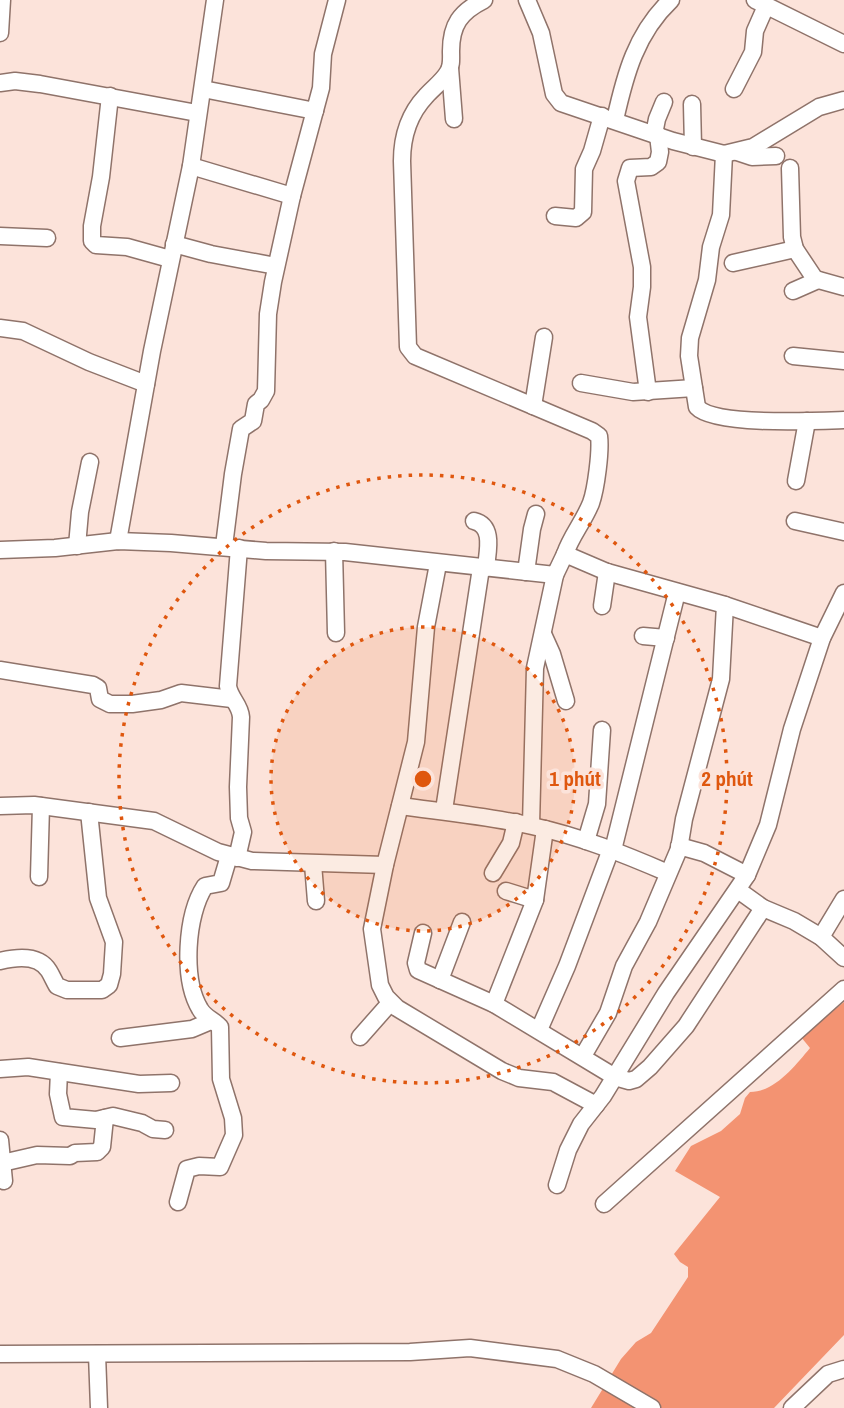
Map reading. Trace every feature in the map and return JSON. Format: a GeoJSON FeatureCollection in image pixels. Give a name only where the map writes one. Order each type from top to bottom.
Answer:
{"type":"FeatureCollection","features":[{"type":"Feature","properties":{"kind":"street"},"geometry":{"type":"LineString","coordinates":[[0,33],[2,0]]}},
{"type":"Feature","properties":{"kind":"street"},"geometry":{"type":"LineString","coordinates":[[118,541],[146,384],[191,166],[215,0]]}},
{"type":"Feature","properties":{"kind":"street"},"geometry":{"type":"LineString","coordinates":[[178,1202],[187,1170],[220,1167],[234,1135],[233,1118],[221,1079],[220,1027],[201,1011],[191,986],[190,940],[193,914],[202,890],[208,884],[215,886],[221,883],[243,832],[239,818],[238,787],[241,709],[232,699],[228,686],[233,474],[242,429],[253,421],[256,404],[266,391],[268,314],[276,266],[321,88],[323,54],[337,0]]}},
{"type":"Feature","properties":{"kind":"street"},"geometry":{"type":"LineString","coordinates":[[454,119],[450,68],[453,28],[463,15],[484,0]]}},
{"type":"Feature","properties":{"kind":"street"},"geometry":{"type":"LineString","coordinates":[[527,0],[541,33],[550,81],[557,99],[566,106],[693,147],[751,158],[776,156]]}},
{"type":"Feature","properties":{"kind":"street"},"geometry":{"type":"LineString","coordinates":[[555,216],[576,218],[583,212],[584,169],[630,61],[649,26],[671,0]]}},
{"type":"Feature","properties":{"kind":"street"},"geometry":{"type":"LineString","coordinates":[[734,89],[753,52],[760,3],[844,44]]}},
{"type":"Feature","properties":{"kind":"street"},"geometry":{"type":"LineString","coordinates":[[450,68],[417,106],[407,124],[403,145],[408,347],[415,356],[592,431],[600,438],[590,505],[570,540],[555,575],[535,668],[531,825],[536,900],[494,1004]]}},
{"type":"Feature","properties":{"kind":"street"},"geometry":{"type":"LineString","coordinates":[[0,83],[15,81],[40,84],[197,113]]}},
{"type":"Feature","properties":{"kind":"street"},"geometry":{"type":"LineString","coordinates":[[203,89],[315,111]]}},
{"type":"Feature","properties":{"kind":"street"},"geometry":{"type":"LineString","coordinates":[[110,96],[92,241],[96,245],[211,254],[276,266]]}},
{"type":"Feature","properties":{"kind":"street"},"geometry":{"type":"LineString","coordinates":[[730,153],[753,147],[819,107],[844,100]]}},
{"type":"Feature","properties":{"kind":"street"},"geometry":{"type":"LineString","coordinates":[[648,392],[638,317],[642,267],[626,181],[630,168],[651,167],[658,162],[660,152],[656,135],[657,119],[664,102]]}},
{"type":"Feature","properties":{"kind":"street"},"geometry":{"type":"LineString","coordinates":[[692,104],[693,147]]}},
{"type":"Feature","properties":{"kind":"street"},"geometry":{"type":"LineString","coordinates":[[730,153],[721,215],[711,247],[705,288],[690,338],[689,356],[698,409],[710,415],[757,420],[844,420]]}},
{"type":"Feature","properties":{"kind":"street"},"geometry":{"type":"LineString","coordinates":[[191,166],[292,196]]}},
{"type":"Feature","properties":{"kind":"street"},"geometry":{"type":"LineString","coordinates":[[790,168],[792,237],[796,251],[818,281]]}},
{"type":"Feature","properties":{"kind":"street"},"geometry":{"type":"LineString","coordinates":[[0,236],[47,238]]}},
{"type":"Feature","properties":{"kind":"street"},"geometry":{"type":"LineString","coordinates":[[772,259],[796,251]]}},
{"type":"Feature","properties":{"kind":"street"},"geometry":{"type":"LineString","coordinates":[[733,262],[796,251]]}},
{"type":"Feature","properties":{"kind":"street"},"geometry":{"type":"LineString","coordinates":[[793,290],[818,281],[844,287]]}},
{"type":"Feature","properties":{"kind":"street"},"geometry":{"type":"LineString","coordinates":[[0,328],[23,331],[89,362],[146,384]]}},
{"type":"Feature","properties":{"kind":"street"},"geometry":{"type":"LineString","coordinates":[[533,406],[544,337]]}},
{"type":"Feature","properties":{"kind":"street"},"geometry":{"type":"LineString","coordinates":[[793,356],[844,361]]}},
{"type":"Feature","properties":{"kind":"street"},"geometry":{"type":"LineString","coordinates":[[581,383],[622,391],[694,388]]}},
{"type":"Feature","properties":{"kind":"street"},"geometry":{"type":"LineString","coordinates":[[796,481],[807,422]]}},
{"type":"Feature","properties":{"kind":"street"},"geometry":{"type":"LineString","coordinates":[[77,546],[80,512],[90,463]]}},
{"type":"Feature","properties":{"kind":"street"},"geometry":{"type":"LineString","coordinates":[[526,572],[536,514]]}},
{"type":"Feature","properties":{"kind":"street"},"geometry":{"type":"LineString","coordinates":[[444,810],[489,536],[482,524],[474,521]]}},
{"type":"Feature","properties":{"kind":"street"},"geometry":{"type":"LineString","coordinates":[[795,521],[844,532]]}},
{"type":"Feature","properties":{"kind":"street"},"geometry":{"type":"LineString","coordinates":[[0,550],[118,541],[286,552],[334,551],[555,575]]}},
{"type":"Feature","properties":{"kind":"street"},"geometry":{"type":"LineString","coordinates":[[334,551],[336,633]]}},
{"type":"Feature","properties":{"kind":"street"},"geometry":{"type":"LineString","coordinates":[[565,554],[607,572],[725,606],[822,638]]}},
{"type":"Feature","properties":{"kind":"street"},"geometry":{"type":"LineString","coordinates":[[438,564],[426,627],[416,742],[385,865],[372,935],[380,985],[390,1003],[502,1071],[519,1078],[554,1082],[596,1105]]}},
{"type":"Feature","properties":{"kind":"street"},"geometry":{"type":"LineString","coordinates":[[602,606],[607,572]]}},
{"type":"Feature","properties":{"kind":"street"},"geometry":{"type":"LineString","coordinates":[[539,1030],[612,849],[677,592]]}},
{"type":"Feature","properties":{"kind":"street"},"geometry":{"type":"LineString","coordinates":[[557,1185],[574,1135],[615,1077],[666,993],[747,874],[768,825],[792,729],[822,638],[839,614],[844,593]]}},
{"type":"Feature","properties":{"kind":"street"},"geometry":{"type":"LineString","coordinates":[[583,1056],[608,1013],[624,967],[648,922],[679,846],[721,678],[725,606]]}},
{"type":"Feature","properties":{"kind":"street"},"geometry":{"type":"LineString","coordinates":[[543,634],[566,701]]}},
{"type":"Feature","properties":{"kind":"street"},"geometry":{"type":"LineString","coordinates":[[643,636],[666,638]]}},
{"type":"Feature","properties":{"kind":"street"},"geometry":{"type":"LineString","coordinates":[[0,670],[93,685],[98,688],[100,699],[110,704],[154,702],[176,693],[232,699]]}},
{"type":"Feature","properties":{"kind":"street"},"geometry":{"type":"LineString","coordinates":[[586,841],[597,804],[602,730]]}},
{"type":"Feature","properties":{"kind":"street"},"geometry":{"type":"LineString","coordinates":[[0,806],[41,806],[154,821],[233,857],[264,862],[385,865]]}},
{"type":"Feature","properties":{"kind":"street"},"geometry":{"type":"LineString","coordinates":[[39,877],[41,806]]}},
{"type":"Feature","properties":{"kind":"street"},"geometry":{"type":"LineString","coordinates":[[400,806],[444,810],[531,825],[612,849],[668,873]]}},
{"type":"Feature","properties":{"kind":"street"},"geometry":{"type":"LineString","coordinates":[[0,961],[21,957],[40,962],[49,971],[57,986],[67,990],[102,990],[109,985],[114,942],[98,898],[89,812]]}},
{"type":"Feature","properties":{"kind":"street"},"geometry":{"type":"LineString","coordinates":[[492,873],[511,844],[531,825]]}},
{"type":"Feature","properties":{"kind":"street"},"geometry":{"type":"LineString","coordinates":[[679,846],[704,853],[747,874]]}},
{"type":"Feature","properties":{"kind":"street"},"geometry":{"type":"LineString","coordinates":[[313,864],[316,901]]}},
{"type":"Feature","properties":{"kind":"street"},"geometry":{"type":"LineString","coordinates":[[738,890],[763,908],[821,937],[844,958]]}},
{"type":"Feature","properties":{"kind":"street"},"geometry":{"type":"LineString","coordinates":[[506,891],[536,900]]}},
{"type":"Feature","properties":{"kind":"street"},"geometry":{"type":"LineString","coordinates":[[821,937],[844,898]]}},
{"type":"Feature","properties":{"kind":"street"},"geometry":{"type":"LineString","coordinates":[[423,933],[416,968],[494,1004],[615,1077],[629,1081],[636,1079],[650,1067],[687,1026],[763,908]]}},
{"type":"Feature","properties":{"kind":"street"},"geometry":{"type":"LineString","coordinates":[[440,979],[461,922]]}},
{"type":"Feature","properties":{"kind":"street"},"geometry":{"type":"LineString","coordinates":[[604,1204],[844,989]]}},
{"type":"Feature","properties":{"kind":"street"},"geometry":{"type":"LineString","coordinates":[[360,1037],[390,1003]]}},
{"type":"Feature","properties":{"kind":"street"},"geometry":{"type":"LineString","coordinates":[[120,1038],[192,1029],[212,1021]]}},
{"type":"Feature","properties":{"kind":"street"},"geometry":{"type":"LineString","coordinates":[[0,1069],[27,1068],[139,1084],[171,1083]]}},
{"type":"Feature","properties":{"kind":"street"},"geometry":{"type":"LineString","coordinates":[[59,1072],[58,1094],[63,1117],[96,1120],[113,1116],[142,1123],[153,1129],[165,1130]]}},
{"type":"Feature","properties":{"kind":"street"},"geometry":{"type":"LineString","coordinates":[[1,1153],[70,1156],[75,1153],[97,1152],[102,1147],[105,1118]]}},
{"type":"Feature","properties":{"kind":"street"},"geometry":{"type":"LineString","coordinates":[[0,1140],[4,1181]]}},
{"type":"Feature","properties":{"kind":"street"},"geometry":{"type":"LineString","coordinates":[[0,1354],[410,1352],[470,1348],[557,1359],[594,1374],[653,1408]]}},
{"type":"Feature","properties":{"kind":"street"},"geometry":{"type":"LineString","coordinates":[[97,1353],[99,1408]]}},
{"type":"Feature","properties":{"kind":"street"},"geometry":{"type":"LineString","coordinates":[[792,1408],[828,1374],[844,1369]]}},
{"type":"Feature","properties":{"kind":"shaded area"},"geometry":{"type":"Polygon","coordinates":[[[844,1002],[844,1335],[774,1408],[591,1408],[621,1359],[636,1342],[651,1333],[688,1277],[688,1267],[674,1254],[720,1197],[675,1171],[691,1146],[721,1131],[740,1114],[750,1092],[768,1088],[791,1070],[810,1048],[801,1037],[844,1002]]]}}]}
